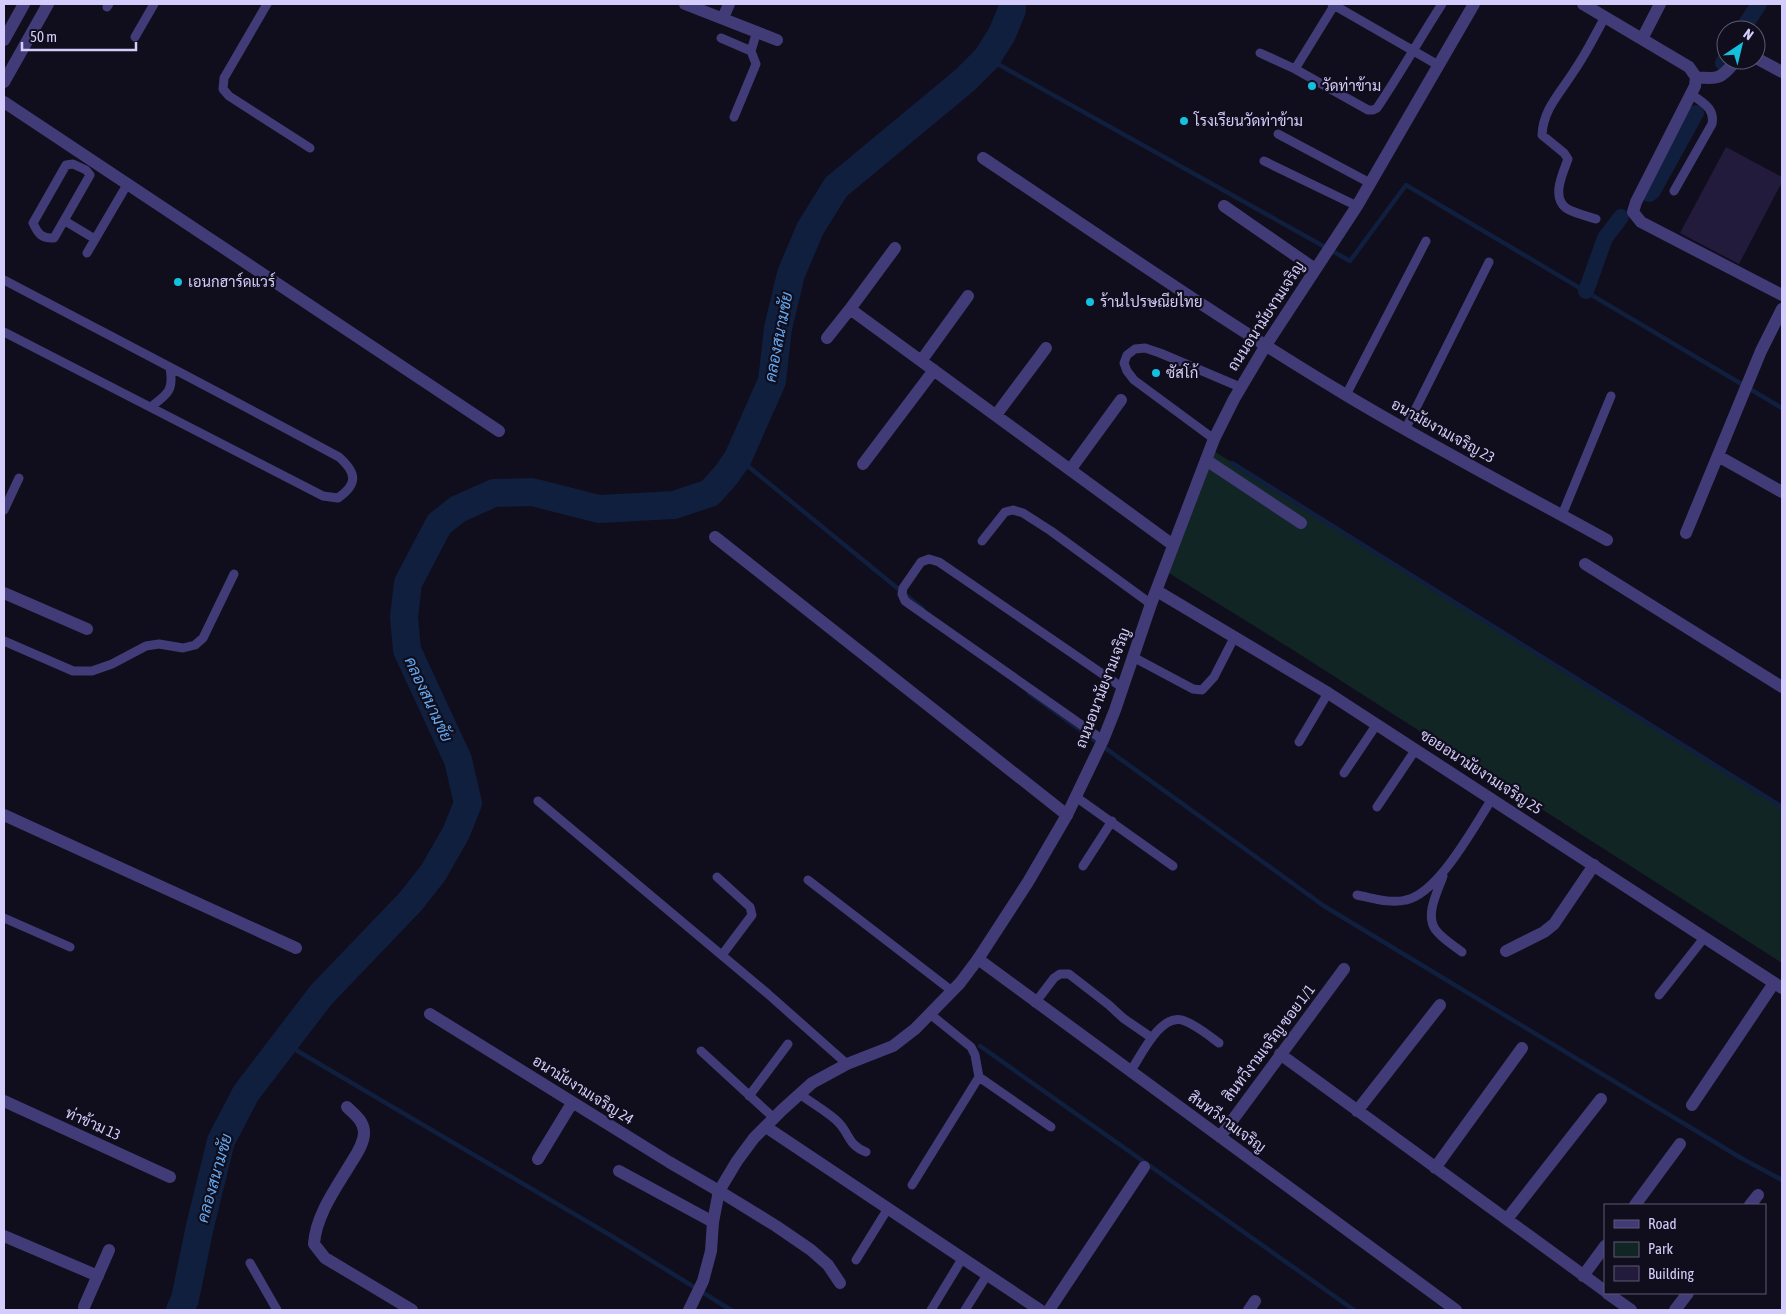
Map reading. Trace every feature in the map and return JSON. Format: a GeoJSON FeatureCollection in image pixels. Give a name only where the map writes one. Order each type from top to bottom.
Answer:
{"type":"FeatureCollection","features":[{"type":"Feature","properties":{"kind":"street"},"geometry":{"type":"LineString","coordinates":[[4,40],[24,4]]}},
{"type":"Feature","properties":{"kind":"street"},"geometry":{"type":"LineString","coordinates":[[4,82],[48,4]]}},
{"type":"Feature","properties":{"kind":"street"},"geometry":{"type":"LineString","coordinates":[[685,4],[777,40]]}},
{"type":"Feature","properties":{"kind":"street"},"geometry":{"type":"LineString","coordinates":[[723,18],[728,4]]}},
{"type":"Feature","properties":{"kind":"street","name":"ถนนอนามัยงามเจริญ"},"geometry":{"type":"LineString","coordinates":[[691,1307],[702,1281],[711,1251],[713,1222],[719,1191],[736,1161],[770,1123],[812,1083],[847,1064],[893,1046],[930,1014],[978,959],[1028,882],[1067,815],[1103,740],[1123,688],[1151,604],[1214,439],[1240,386],[1357,206],[1474,4]]}},
{"type":"Feature","properties":{"kind":"street"},"geometry":{"type":"LineString","coordinates":[[1583,4],[1688,67],[1696,77],[1695,86],[1636,202],[1633,212],[1641,222],[1782,295]]}},
{"type":"Feature","properties":{"kind":"street"},"geometry":{"type":"LineString","coordinates":[[1642,39],[1660,4]]}},
{"type":"Feature","properties":{"kind":"street"},"geometry":{"type":"LineString","coordinates":[[1766,63],[1782,72]]}},
{"type":"Feature","properties":{"kind":"street"},"geometry":{"type":"LineString","coordinates":[[1696,77],[1714,79],[1723,75],[1728,70]]}},
{"type":"Feature","properties":{"kind":"street"},"geometry":{"type":"LineString","coordinates":[[4,102],[498,431]]}},
{"type":"Feature","properties":{"kind":"street","name":"อนามัยงามเจริญ 23"},"geometry":{"type":"LineString","coordinates":[[982,158],[1266,346],[1346,395],[1405,430],[1607,540]]}},
{"type":"Feature","properties":{"kind":"street"},"geometry":{"type":"LineString","coordinates":[[1224,206],[1315,270]]}},
{"type":"Feature","properties":{"kind":"street"},"geometry":{"type":"LineString","coordinates":[[827,338],[895,248]]}},
{"type":"Feature","properties":{"kind":"street"},"geometry":{"type":"LineString","coordinates":[[921,360],[968,296]]}},
{"type":"Feature","properties":{"kind":"street"},"geometry":{"type":"LineString","coordinates":[[850,309],[1173,545]]}},
{"type":"Feature","properties":{"kind":"street"},"geometry":{"type":"LineString","coordinates":[[1686,533],[1744,392],[1782,310]]}},
{"type":"Feature","properties":{"kind":"street"},"geometry":{"type":"LineString","coordinates":[[996,415],[1046,348]]}},
{"type":"Feature","properties":{"kind":"street"},"geometry":{"type":"LineString","coordinates":[[863,464],[934,370]]}},
{"type":"Feature","properties":{"kind":"street"},"geometry":{"type":"LineString","coordinates":[[1070,470],[1120,400]]}},
{"type":"Feature","properties":{"kind":"street"},"geometry":{"type":"LineString","coordinates":[[1718,456],[1782,492]]}},
{"type":"Feature","properties":{"kind":"street"},"geometry":{"type":"LineString","coordinates":[[1206,460],[1301,523]]}},
{"type":"Feature","properties":{"kind":"street"},"geometry":{"type":"LineString","coordinates":[[715,537],[1067,815]]}},
{"type":"Feature","properties":{"kind":"street"},"geometry":{"type":"LineString","coordinates":[[1585,564],[1782,687]]}},
{"type":"Feature","properties":{"kind":"street","name":"ซอยอนามัยงามเจริญ 25"},"geometry":{"type":"LineString","coordinates":[[1157,591],[1235,636],[1377,724],[1778,986]]}},
{"type":"Feature","properties":{"kind":"street"},"geometry":{"type":"LineString","coordinates":[[4,592],[87,629]]}},
{"type":"Feature","properties":{"kind":"street"},"geometry":{"type":"LineString","coordinates":[[4,815],[296,948]]}},
{"type":"Feature","properties":{"kind":"street"},"geometry":{"type":"LineString","coordinates":[[1506,951],[1544,932],[1554,924],[1594,865]]}},
{"type":"Feature","properties":{"kind":"street","name":"สินทวีงามเจริญ"},"geometry":{"type":"LineString","coordinates":[[978,959],[1035,1003],[1456,1310]]}},
{"type":"Feature","properties":{"kind":"street","name":"สินทวีงามเจริญ ซอย 1/1"},"geometry":{"type":"LineString","coordinates":[[1220,1137],[1344,969]]}},
{"type":"Feature","properties":{"kind":"street"},"geometry":{"type":"LineString","coordinates":[[1692,1105],[1778,986]]}},
{"type":"Feature","properties":{"kind":"street"},"geometry":{"type":"LineString","coordinates":[[1357,1112],[1440,1005]]}},
{"type":"Feature","properties":{"kind":"street","name":"อนามัยงามเจริญ 24"},"geometry":{"type":"LineString","coordinates":[[430,1014],[572,1103],[719,1191],[811,1250],[828,1266],[840,1283]]}},
{"type":"Feature","properties":{"kind":"street"},"geometry":{"type":"LineString","coordinates":[[1435,1168],[1522,1048]]}},
{"type":"Feature","properties":{"kind":"street"},"geometry":{"type":"LineString","coordinates":[[1280,1054],[1604,1291]]}},
{"type":"Feature","properties":{"kind":"street"},"geometry":{"type":"LineString","coordinates":[[1507,1219],[1601,1099]]}},
{"type":"Feature","properties":{"kind":"street","name":"ท่าข้าม 13"},"geometry":{"type":"LineString","coordinates":[[4,1102],[170,1177]]}},
{"type":"Feature","properties":{"kind":"street"},"geometry":{"type":"LineString","coordinates":[[538,1159],[572,1103]]}},
{"type":"Feature","properties":{"kind":"street"},"geometry":{"type":"LineString","coordinates":[[347,1107],[360,1118],[364,1132],[360,1146],[320,1217],[314,1234],[314,1244],[325,1258],[412,1310]]}},
{"type":"Feature","properties":{"kind":"street"},"geometry":{"type":"LineString","coordinates":[[770,1123],[887,1210],[1040,1310]]}},
{"type":"Feature","properties":{"kind":"street"},"geometry":{"type":"LineString","coordinates":[[1636,1204],[1680,1144]]}},
{"type":"Feature","properties":{"kind":"street"},"geometry":{"type":"LineString","coordinates":[[1049,1310],[1144,1167]]}},
{"type":"Feature","properties":{"kind":"street"},"geometry":{"type":"LineString","coordinates":[[619,1171],[713,1222]]}},
{"type":"Feature","properties":{"kind":"street"},"geometry":{"type":"LineString","coordinates":[[4,1236],[98,1276]]}},
{"type":"Feature","properties":{"kind":"street"},"geometry":{"type":"LineString","coordinates":[[1583,1276],[1604,1247]]}},
{"type":"Feature","properties":{"kind":"street"},"geometry":{"type":"LineString","coordinates":[[84,1307],[109,1250]]}},
{"type":"Feature","properties":{"kind":"street"},"geometry":{"type":"LineString","coordinates":[[1609,1294],[1631,1310]]}},
{"type":"Feature","properties":{"kind":"street"},"geometry":{"type":"LineString","coordinates":[[1675,1310],[1687,1294]]}},
{"type":"Feature","properties":{"kind":"lane"},"geometry":{"type":"LineString","coordinates":[[135,37],[154,4]]}},
{"type":"Feature","properties":{"kind":"lane"},"geometry":{"type":"LineString","coordinates":[[267,4],[224,78],[223,89],[229,96],[310,148]]}},
{"type":"Feature","properties":{"kind":"lane"},"geometry":{"type":"LineString","coordinates":[[1295,69],[1334,4],[1438,65]]}},
{"type":"Feature","properties":{"kind":"lane"},"geometry":{"type":"LineString","coordinates":[[1260,52],[1295,69],[1368,110],[1373,110],[1377,108],[1395,81],[1412,50],[1442,4]]}},
{"type":"Feature","properties":{"kind":"lane"},"geometry":{"type":"LineString","coordinates":[[1596,220],[1565,208],[1560,201],[1558,193],[1568,160],[1564,153],[1542,135],[1542,126],[1546,113],[1574,72],[1605,17]]}},
{"type":"Feature","properties":{"kind":"lane"},"geometry":{"type":"LineString","coordinates":[[734,117],[756,64],[751,51],[757,32]]}},
{"type":"Feature","properties":{"kind":"lane"},"geometry":{"type":"LineString","coordinates":[[721,38],[751,51]]}},
{"type":"Feature","properties":{"kind":"lane"},"geometry":{"type":"LineString","coordinates":[[1674,191],[1712,124],[1714,116],[1710,109],[1691,94]]}},
{"type":"Feature","properties":{"kind":"lane"},"geometry":{"type":"LineString","coordinates":[[1278,134],[1370,183]]}},
{"type":"Feature","properties":{"kind":"lane"},"geometry":{"type":"LineString","coordinates":[[1264,161],[1357,206]]}},
{"type":"Feature","properties":{"kind":"lane"},"geometry":{"type":"LineString","coordinates":[[76,164],[86,170],[90,176],[65,221],[54,238],[45,238],[38,232],[33,223],[66,165],[76,164]]}},
{"type":"Feature","properties":{"kind":"lane"},"geometry":{"type":"LineString","coordinates":[[87,253],[128,183]]}},
{"type":"Feature","properties":{"kind":"lane"},"geometry":{"type":"LineString","coordinates":[[65,221],[95,239]]}},
{"type":"Feature","properties":{"kind":"lane"},"geometry":{"type":"LineString","coordinates":[[1346,395],[1426,241]]}},
{"type":"Feature","properties":{"kind":"lane"},"geometry":{"type":"LineString","coordinates":[[1405,430],[1489,262]]}},
{"type":"Feature","properties":{"kind":"lane"},"geometry":{"type":"LineString","coordinates":[[4,280],[340,457],[349,466],[353,476],[352,484],[347,492],[338,498],[323,496],[152,406],[4,332]]}},
{"type":"Feature","properties":{"kind":"lane"},"geometry":{"type":"LineString","coordinates":[[1214,439],[1134,380],[1124,363],[1128,354],[1135,349],[1145,348],[1240,386]]}},
{"type":"Feature","properties":{"kind":"lane"},"geometry":{"type":"LineString","coordinates":[[152,406],[169,390],[172,381],[170,368]]}},
{"type":"Feature","properties":{"kind":"lane"},"geometry":{"type":"LineString","coordinates":[[1562,515],[1611,396]]}},
{"type":"Feature","properties":{"kind":"lane"},"geometry":{"type":"LineString","coordinates":[[4,510],[19,478]]}},
{"type":"Feature","properties":{"kind":"lane"},"geometry":{"type":"LineString","coordinates":[[982,541],[1005,512],[1013,510],[1023,513],[1151,604]]}},
{"type":"Feature","properties":{"kind":"lane"},"geometry":{"type":"LineString","coordinates":[[1103,740],[905,601],[902,594],[903,588],[921,562],[929,559],[939,562],[1123,688]]}},
{"type":"Feature","properties":{"kind":"lane"},"geometry":{"type":"LineString","coordinates":[[4,641],[73,671],[92,671],[112,664],[146,646],[159,644],[184,648],[195,645],[203,638],[234,574]]}},
{"type":"Feature","properties":{"kind":"lane"},"geometry":{"type":"LineString","coordinates":[[1133,657],[1193,689],[1202,690],[1214,677],[1235,636]]}},
{"type":"Feature","properties":{"kind":"lane"},"geometry":{"type":"LineString","coordinates":[[1300,742],[1328,693]]}},
{"type":"Feature","properties":{"kind":"lane"},"geometry":{"type":"LineString","coordinates":[[1344,773],[1377,724]]}},
{"type":"Feature","properties":{"kind":"lane"},"geometry":{"type":"LineString","coordinates":[[1377,807],[1416,749]]}},
{"type":"Feature","properties":{"kind":"lane"},"geometry":{"type":"LineString","coordinates":[[1076,797],[1173,866]]}},
{"type":"Feature","properties":{"kind":"lane"},"geometry":{"type":"LineString","coordinates":[[1357,895],[1391,902],[1408,900],[1422,892],[1435,882],[1446,869],[1492,799]]}},
{"type":"Feature","properties":{"kind":"lane"},"geometry":{"type":"LineString","coordinates":[[538,801],[768,994],[847,1064]]}},
{"type":"Feature","properties":{"kind":"lane"},"geometry":{"type":"LineString","coordinates":[[1082,866],[1112,821]]}},
{"type":"Feature","properties":{"kind":"lane"},"geometry":{"type":"LineString","coordinates":[[1446,869],[1432,908],[1431,920],[1434,929],[1462,952]]}},
{"type":"Feature","properties":{"kind":"lane"},"geometry":{"type":"LineString","coordinates":[[717,877],[750,907],[752,915],[722,955]]}},
{"type":"Feature","properties":{"kind":"lane"},"geometry":{"type":"LineString","coordinates":[[808,880],[952,991]]}},
{"type":"Feature","properties":{"kind":"lane"},"geometry":{"type":"LineString","coordinates":[[4,918],[70,947]]}},
{"type":"Feature","properties":{"kind":"lane"},"geometry":{"type":"LineString","coordinates":[[1659,995],[1704,938]]}},
{"type":"Feature","properties":{"kind":"lane"},"geometry":{"type":"LineString","coordinates":[[1035,1003],[1054,978],[1060,974],[1069,974],[1123,1018],[1152,1038]]}},
{"type":"Feature","properties":{"kind":"lane"},"geometry":{"type":"LineString","coordinates":[[912,1185],[978,1077],[975,1055],[971,1047],[930,1014]]}},
{"type":"Feature","properties":{"kind":"lane"},"geometry":{"type":"LineString","coordinates":[[1130,1072],[1152,1038],[1165,1023],[1181,1020],[1190,1023],[1219,1042]]}},
{"type":"Feature","properties":{"kind":"lane"},"geometry":{"type":"LineString","coordinates":[[749,1096],[788,1044]]}},
{"type":"Feature","properties":{"kind":"lane"},"geometry":{"type":"LineString","coordinates":[[701,1052],[749,1096],[770,1123]]}},
{"type":"Feature","properties":{"kind":"lane"},"geometry":{"type":"LineString","coordinates":[[978,1077],[1051,1127]]}},
{"type":"Feature","properties":{"kind":"lane"},"geometry":{"type":"LineString","coordinates":[[800,1094],[839,1122],[857,1149],[866,1152]]}},
{"type":"Feature","properties":{"kind":"lane"},"geometry":{"type":"LineString","coordinates":[[856,1260],[887,1210]]}},
{"type":"Feature","properties":{"kind":"lane"},"geometry":{"type":"LineString","coordinates":[[931,1310],[962,1259]]}},
{"type":"Feature","properties":{"kind":"lane"},"geometry":{"type":"LineString","coordinates":[[250,1263],[277,1310]]}},
{"type":"Feature","properties":{"kind":"lane"},"geometry":{"type":"LineString","coordinates":[[966,1310],[987,1275]]}},
{"type":"Feature","properties":{"kind":"green space"},"geometry":{"type":"Polygon","coordinates":[[[1209,448],[1782,807],[1782,963],[1293,650],[1164,570],[1209,448]]]}},
{"type":"Feature","properties":{"kind":"building"},"geometry":{"type":"Polygon","coordinates":[[[1726,147],[1782,177],[1782,182],[1739,264],[1680,233],[1726,147]]]}},
{"type":"Feature","properties":{"kind":"waterway","name":"คลองสนามชัย"},"geometry":{"type":"LineString","coordinates":[[180,1310],[185,1299],[200,1226],[221,1141],[246,1093],[321,995],[411,901],[433,873],[456,833],[468,803],[458,760],[407,650],[404,617],[408,583],[439,524],[458,509],[494,493],[532,492],[599,509],[674,505],[710,493],[738,458],[772,381],[778,328],[791,274],[810,229],[836,187],[965,80],[987,58],[1002,34],[1012,10],[1012,4]]}},
{"type":"Feature","properties":{"kind":"waterway"},"geometry":{"type":"LineString","coordinates":[[1749,20],[1759,4]]}},
{"type":"Feature","properties":{"kind":"waterway"},"geometry":{"type":"LineString","coordinates":[[987,58],[1350,261],[1406,185],[1782,408]]}},
{"type":"Feature","properties":{"kind":"waterway"},"geometry":{"type":"LineString","coordinates":[[1649,194],[1653,191],[1696,113]]}},
{"type":"Feature","properties":{"kind":"waterway"},"geometry":{"type":"LineString","coordinates":[[1586,291],[1605,238],[1621,217]]}},
{"type":"Feature","properties":{"kind":"waterway"},"geometry":{"type":"LineString","coordinates":[[738,458],[923,609]]}},
{"type":"Feature","properties":{"kind":"waterway"},"geometry":{"type":"LineString","coordinates":[[1232,463],[1782,807]]}},
{"type":"Feature","properties":{"kind":"waterway"},"geometry":{"type":"LineString","coordinates":[[1029,693],[1324,906],[1741,1158],[1782,1180]]}},
{"type":"Feature","properties":{"kind":"waterway"},"geometry":{"type":"LineString","coordinates":[[284,1043],[615,1238],[731,1310]]}},
{"type":"Feature","properties":{"kind":"waterway"},"geometry":{"type":"LineString","coordinates":[[980,1046],[1354,1310]]}},
{"type":"Feature","properties":{"kind":"place","name":"วัดท่าข้าม"},"geometry":{"type":"Point","coordinates":[1312,86]}},
{"type":"Feature","properties":{"kind":"place","name":"โรงเรียนวัดท่าข้าม"},"geometry":{"type":"Point","coordinates":[1184,121]}},
{"type":"Feature","properties":{"kind":"place","name":"เอนกฮาร์ดแวร์"},"geometry":{"type":"Point","coordinates":[178,282]}},
{"type":"Feature","properties":{"kind":"place","name":"ร้านไปรษณียไทย"},"geometry":{"type":"Point","coordinates":[1090,302]}},
{"type":"Feature","properties":{"kind":"place","name":"ซัสโก้"},"geometry":{"type":"Point","coordinates":[1156,373]}}]}
